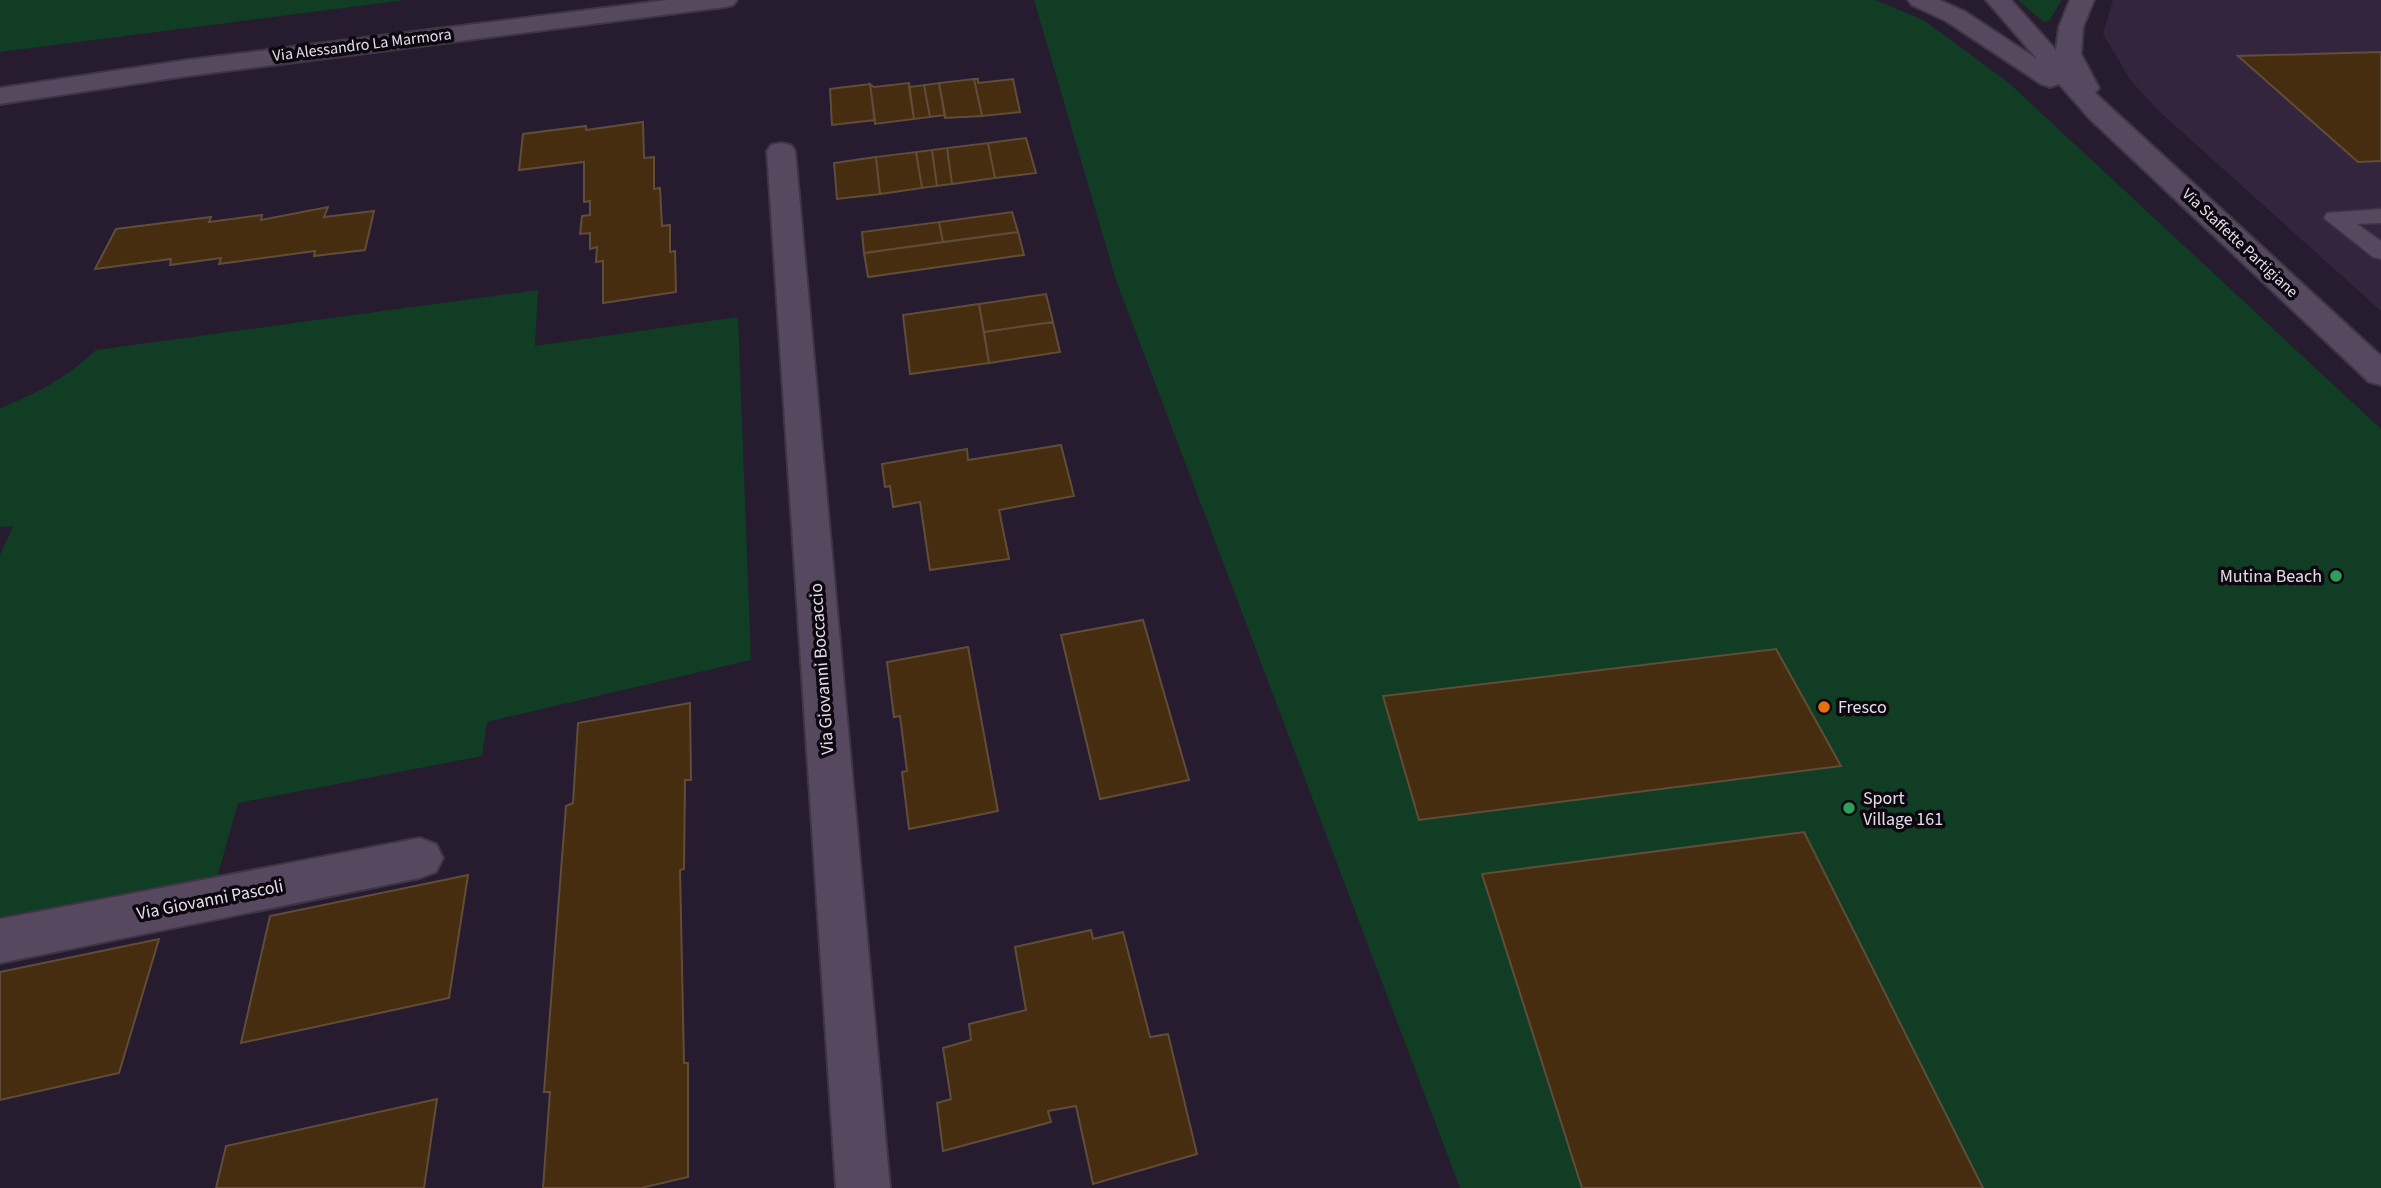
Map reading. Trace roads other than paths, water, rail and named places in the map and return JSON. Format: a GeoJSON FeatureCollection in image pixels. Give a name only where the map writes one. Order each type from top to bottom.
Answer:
{"type":"FeatureCollection","features":[{"type":"Feature","properties":{"kind":"street","name":"Via Alessandro La Marmora"},"geometry":{"type":"LineString","coordinates":[[0,80],[205,48],[582,0]]}},
{"type":"Feature","properties":{"kind":"street","name":"Via Alessandro La Marmora"},"geometry":{"type":"LineString","coordinates":[[0,96],[187,68],[725,0]]}},
{"type":"Feature","properties":{"kind":"street"},"geometry":{"type":"LineString","coordinates":[[1920,0],[1955,16],[2098,112]]}},
{"type":"Feature","properties":{"kind":"street","name":"Via Staffette Partigiane"},"geometry":{"type":"LineString","coordinates":[[1998,0],[2098,112],[2381,374]]}},
{"type":"Feature","properties":{"kind":"street","name":"Via Staffette Partigiane"},"geometry":{"type":"LineString","coordinates":[[2082,0],[2071,27],[2068,54],[2098,112]]}},
{"type":"Feature","properties":{"kind":"street","name":"Via Giovanni Boccaccio"},"geometry":{"type":"LineString","coordinates":[[781,151],[863,1188]]}},
{"type":"Feature","properties":{"kind":"street","name":"Via Giovanni Pascoli"},"geometry":{"type":"LineString","coordinates":[[0,941],[420,858]]}},
{"type":"Feature","properties":{"kind":"lane"},"geometry":{"type":"LineString","coordinates":[[2381,216],[2335,218],[2381,252]]}},
{"type":"Feature","properties":{"kind":"place","name":"Mutina Beach"},"geometry":{"type":"Point","coordinates":[2336,576]}},
{"type":"Feature","properties":{"kind":"place","name":"Fresco"},"geometry":{"type":"Point","coordinates":[1824,707]}},
{"type":"Feature","properties":{"kind":"place","name":"Sport Village 161"},"geometry":{"type":"Point","coordinates":[1849,808]}}]}
